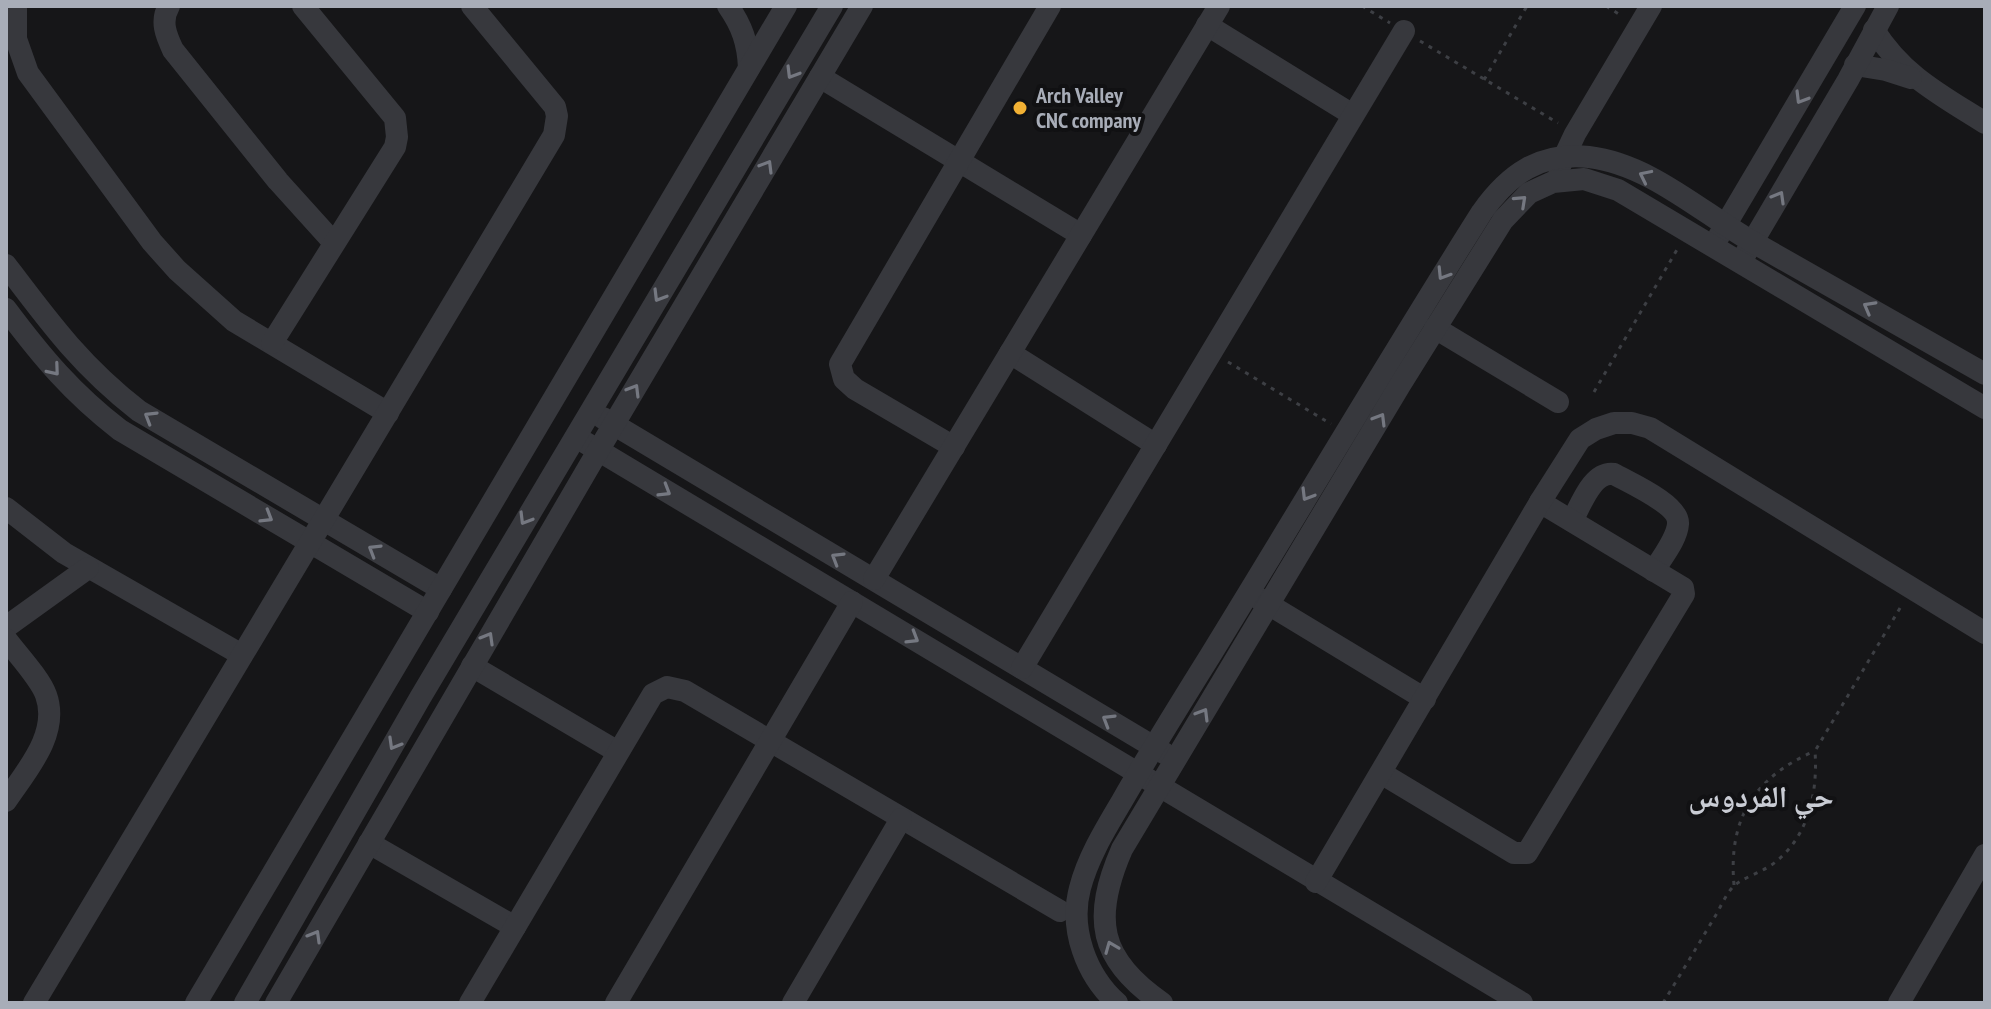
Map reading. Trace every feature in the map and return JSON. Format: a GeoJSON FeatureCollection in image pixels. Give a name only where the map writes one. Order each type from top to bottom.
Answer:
{"type":"FeatureCollection","features":[{"type":"Feature","properties":{"kind":"street"},"geometry":{"type":"LineString","coordinates":[[16,6],[16,39],[28,73],[152,242],[205,297],[234,321],[388,413]]}},
{"type":"Feature","properties":{"kind":"street"},"geometry":{"type":"LineString","coordinates":[[169,6],[164,31],[173,50],[278,181],[334,243]]}},
{"type":"Feature","properties":{"kind":"street"},"geometry":{"type":"LineString","coordinates":[[272,343],[395,147],[397,127],[395,118],[303,6]]}},
{"type":"Feature","properties":{"kind":"street"},"geometry":{"type":"LineString","coordinates":[[34,1003],[554,135],[557,126],[555,107],[472,6]]}},
{"type":"Feature","properties":{"kind":"street"},"geometry":{"type":"LineString","coordinates":[[728,6],[740,23],[748,45],[749,68]]}},
{"type":"Feature","properties":{"kind":"street"},"geometry":{"type":"LineString","coordinates":[[196,1003],[786,6]]}},
{"type":"Feature","properties":{"kind":"street"},"geometry":{"type":"LineString","coordinates":[[276,1003],[444,712],[862,6]]}},
{"type":"Feature","properties":{"kind":"street"},"geometry":{"type":"LineString","coordinates":[[954,447],[849,384],[840,364],[1050,6]]}},
{"type":"Feature","properties":{"kind":"street"},"geometry":{"type":"LineString","coordinates":[[1553,182],[1575,134],[1651,6]]}},
{"type":"Feature","properties":{"kind":"street"},"geometry":{"type":"LineString","coordinates":[[1713,248],[1855,6]]}},
{"type":"Feature","properties":{"kind":"street"},"geometry":{"type":"LineString","coordinates":[[1739,264],[1888,6]]}},
{"type":"Feature","properties":{"kind":"street"},"geometry":{"type":"LineString","coordinates":[[247,1002],[420,698],[828,13],[847,32]]}},
{"type":"Feature","properties":{"kind":"street"},"geometry":{"type":"LineString","coordinates":[[874,579],[1213,16],[1353,115]]}},
{"type":"Feature","properties":{"kind":"street"},"geometry":{"type":"LineString","coordinates":[[1874,30],[1892,57],[1916,79],[1985,123]]}},
{"type":"Feature","properties":{"kind":"street"},"geometry":{"type":"LineString","coordinates":[[1022,668],[1404,31]]}},
{"type":"Feature","properties":{"kind":"street"},"geometry":{"type":"LineString","coordinates":[[1821,64],[1852,73],[1886,70],[1916,79]]}},
{"type":"Feature","properties":{"kind":"street"},"geometry":{"type":"LineString","coordinates":[[820,77],[1081,235]]}},
{"type":"Feature","properties":{"kind":"street"},"geometry":{"type":"LineString","coordinates":[[1117,1003],[1097,981],[1089,966],[1077,924],[1080,889],[1089,863],[1153,747],[1380,373],[1497,190],[1517,173],[1542,161],[1564,156],[1591,157],[1630,169],[1985,374]]}},
{"type":"Feature","properties":{"kind":"street"},"geometry":{"type":"LineString","coordinates":[[1162,1003],[1137,986],[1109,949],[1103,925],[1104,903],[1109,878],[1122,849],[1435,328],[1503,220],[1529,193],[1553,182],[1584,179],[1603,184],[1688,231],[1985,408]]}},
{"type":"Feature","properties":{"kind":"street"},"geometry":{"type":"LineString","coordinates":[[713,206],[735,219]]}},
{"type":"Feature","properties":{"kind":"street"},"geometry":{"type":"LineString","coordinates":[[6,265],[80,360],[139,411],[441,589]]}},
{"type":"Feature","properties":{"kind":"street"},"geometry":{"type":"LineString","coordinates":[[6,309],[61,379],[120,430],[428,612]]}},
{"type":"Feature","properties":{"kind":"street"},"geometry":{"type":"LineString","coordinates":[[1882,349],[1898,323]]}},
{"type":"Feature","properties":{"kind":"street"},"geometry":{"type":"LineString","coordinates":[[1435,328],[1558,402]]}},
{"type":"Feature","properties":{"kind":"street"},"geometry":{"type":"LineString","coordinates":[[1010,353],[1156,445]]}},
{"type":"Feature","properties":{"kind":"street"},"geometry":{"type":"LineString","coordinates":[[1944,383],[1959,359]]}},
{"type":"Feature","properties":{"kind":"street"},"geometry":{"type":"LineString","coordinates":[[1380,373],[1400,385]]}},
{"type":"Feature","properties":{"kind":"street"},"geometry":{"type":"LineString","coordinates":[[591,410],[1175,760]]}},
{"type":"Feature","properties":{"kind":"street"},"geometry":{"type":"LineString","coordinates":[[1316,882],[1540,502],[1580,439],[1596,429],[1614,423],[1632,423],[1650,428],[1985,633]]}},
{"type":"Feature","properties":{"kind":"street"},"geometry":{"type":"LineString","coordinates":[[574,437],[1522,1003]]}},
{"type":"Feature","properties":{"kind":"street"},"geometry":{"type":"LineString","coordinates":[[1572,521],[1600,475],[1607,473],[1614,474],[1670,507],[1676,512],[1678,528],[1654,571]]}},
{"type":"Feature","properties":{"kind":"street"},"geometry":{"type":"LineString","coordinates":[[1381,773],[1514,853],[1527,853],[1684,594],[1683,588],[1540,502]]}},
{"type":"Feature","properties":{"kind":"street"},"geometry":{"type":"LineString","coordinates":[[6,508],[88,568],[242,655]]}},
{"type":"Feature","properties":{"kind":"street"},"geometry":{"type":"LineString","coordinates":[[769,552],[783,526]]}},
{"type":"Feature","properties":{"kind":"street"},"geometry":{"type":"LineString","coordinates":[[6,627],[88,568]]}},
{"type":"Feature","properties":{"kind":"street"},"geometry":{"type":"LineString","coordinates":[[1248,593],[1425,699]]}},
{"type":"Feature","properties":{"kind":"street"},"geometry":{"type":"LineString","coordinates":[[616,1003],[852,602]]}},
{"type":"Feature","properties":{"kind":"street"},"geometry":{"type":"LineString","coordinates":[[6,639],[46,693],[50,713],[47,734],[6,801]]}},
{"type":"Feature","properties":{"kind":"street"},"geometry":{"type":"LineString","coordinates":[[983,680],[997,654]]}},
{"type":"Feature","properties":{"kind":"street"},"geometry":{"type":"LineString","coordinates":[[472,666],[618,752]]}},
{"type":"Feature","properties":{"kind":"street"},"geometry":{"type":"LineString","coordinates":[[470,1003],[653,694],[667,687],[685,691],[1060,911]]}},
{"type":"Feature","properties":{"kind":"street"},"geometry":{"type":"LineString","coordinates":[[420,698],[444,712]]}},
{"type":"Feature","properties":{"kind":"street"},"geometry":{"type":"LineString","coordinates":[[366,792],[390,807]]}},
{"type":"Feature","properties":{"kind":"street"},"geometry":{"type":"LineString","coordinates":[[793,1003],[901,819]]}},
{"type":"Feature","properties":{"kind":"street"},"geometry":{"type":"LineString","coordinates":[[369,843],[515,927]]}},
{"type":"Feature","properties":{"kind":"street"},"geometry":{"type":"LineString","coordinates":[[1899,1003],[1985,855]]}},
{"type":"Feature","properties":{"kind":"path"},"geometry":{"type":"LineString","coordinates":[[1362,6],[1575,134]]}},
{"type":"Feature","properties":{"kind":"path"},"geometry":{"type":"LineString","coordinates":[[1484,80],[1527,6]]}},
{"type":"Feature","properties":{"kind":"path"},"geometry":{"type":"LineString","coordinates":[[1594,392],[1688,231]]}},
{"type":"Feature","properties":{"kind":"path"},"geometry":{"type":"LineString","coordinates":[[1212,351],[1345,432]]}},
{"type":"Feature","properties":{"kind":"path"},"geometry":{"type":"LineString","coordinates":[[1734,885],[1756,876],[1776,862],[1793,844],[1806,823],[1815,787],[1815,751],[1912,588]]}},
{"type":"Feature","properties":{"kind":"path"},"geometry":{"type":"LineString","coordinates":[[1663,1003],[1734,885],[1733,848],[1743,813],[1772,774],[1792,760],[1815,751]]}},
{"type":"Feature","properties":{"kind":"place","name":"Arch Valley CNC company"},"geometry":{"type":"Point","coordinates":[1020,108]}},
{"type":"Feature","properties":{"kind":"district","name":"حي الفردوس"},"geometry":{"type":"Point","coordinates":[1761,795]}}]}
